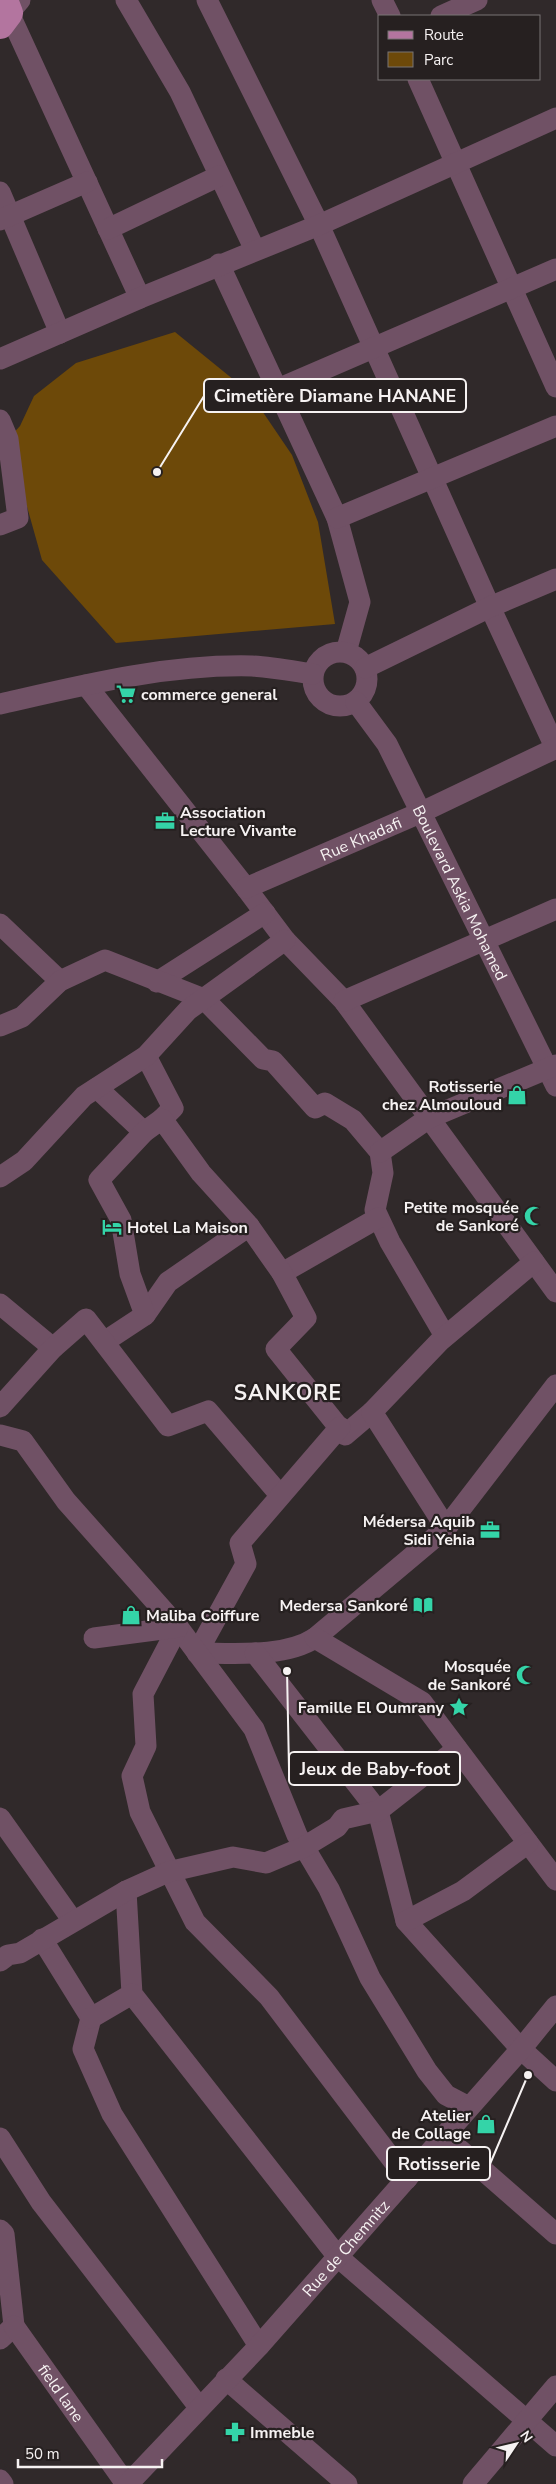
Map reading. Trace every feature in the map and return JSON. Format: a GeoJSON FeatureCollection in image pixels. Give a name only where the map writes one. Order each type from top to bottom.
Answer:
{"type":"FeatureCollection","features":[{"type":"Feature","properties":{"kind":"street"},"geometry":{"type":"LineString","coordinates":[[126,0],[180,92],[255,250]]}},
{"type":"Feature","properties":{"kind":"street"},"geometry":{"type":"LineString","coordinates":[[207,0],[319,225],[490,607],[556,748]]}},
{"type":"Feature","properties":{"kind":"street"},"geometry":{"type":"LineString","coordinates":[[382,0],[390,15]]}},
{"type":"Feature","properties":{"kind":"street"},"geometry":{"type":"LineString","coordinates":[[443,15],[477,0]]}},
{"type":"Feature","properties":{"kind":"street"},"geometry":{"type":"LineString","coordinates":[[8,9],[140,298]]}},
{"type":"Feature","properties":{"kind":"street"},"geometry":{"type":"LineString","coordinates":[[418,80],[556,387]]}},
{"type":"Feature","properties":{"kind":"street"},"geometry":{"type":"LineString","coordinates":[[0,359],[219,264],[319,225],[556,118]]}},
{"type":"Feature","properties":{"kind":"street"},"geometry":{"type":"LineString","coordinates":[[108,229],[220,176]]}},
{"type":"Feature","properties":{"kind":"street"},"geometry":{"type":"LineString","coordinates":[[5,218],[87,182]]}},
{"type":"Feature","properties":{"kind":"street"},"geometry":{"type":"LineString","coordinates":[[0,192],[5,218],[60,333]]}},
{"type":"Feature","properties":{"kind":"street"},"geometry":{"type":"LineString","coordinates":[[219,264],[337,518],[360,602],[346,652]]}},
{"type":"Feature","properties":{"kind":"street"},"geometry":{"type":"LineString","coordinates":[[278,389],[556,269]]}},
{"type":"Feature","properties":{"kind":"street"},"geometry":{"type":"LineString","coordinates":[[0,420],[8,439],[18,518],[0,525]]}},
{"type":"Feature","properties":{"kind":"street"},"geometry":{"type":"LineString","coordinates":[[337,518],[433,476],[556,426]]}},
{"type":"Feature","properties":{"kind":"street"},"geometry":{"type":"LineString","coordinates":[[365,668],[490,607],[556,578]]}},
{"type":"Feature","properties":{"kind":"street"},"geometry":{"type":"LineString","coordinates":[[334,652],[346,652],[357,657],[365,668],[368,677],[367,687],[363,696],[356,702],[340,707],[325,702],[315,690],[313,674],[317,664],[325,656],[334,652]]}},
{"type":"Feature","properties":{"kind":"street"},"geometry":{"type":"LineString","coordinates":[[0,704],[86,685],[173,670],[253,666],[313,674]]}},
{"type":"Feature","properties":{"kind":"street"},"geometry":{"type":"LineString","coordinates":[[86,685],[285,940],[344,1001],[556,1292]]}},
{"type":"Feature","properties":{"kind":"street","name":"Boulevard Askia Mohamed"},"geometry":{"type":"LineString","coordinates":[[356,702],[387,744],[553,1073]]}},
{"type":"Feature","properties":{"kind":"street","name":"Rue Khadafi"},"geometry":{"type":"LineString","coordinates":[[246,888],[422,812],[556,748]]}},
{"type":"Feature","properties":{"kind":"street"},"geometry":{"type":"LineString","coordinates":[[344,1001],[556,909]]}},
{"type":"Feature","properties":{"kind":"street"},"geometry":{"type":"LineString","coordinates":[[157,982],[265,913]]}},
{"type":"Feature","properties":{"kind":"street"},"geometry":{"type":"LineString","coordinates":[[0,924],[60,981]]}},
{"type":"Feature","properties":{"kind":"street"},"geometry":{"type":"LineString","coordinates":[[0,1177],[24,1161],[84,1096],[146,1056],[188,1010],[285,940]]}},
{"type":"Feature","properties":{"kind":"street"},"geometry":{"type":"LineString","coordinates":[[0,1026],[22,1016],[60,981],[105,960],[204,999],[263,1059],[273,1061],[315,1108],[325,1103],[353,1120],[380,1152],[383,1173],[375,1210],[445,1336]]}},
{"type":"Feature","properties":{"kind":"street"},"geometry":{"type":"LineString","coordinates":[[145,1315],[130,1274],[121,1220],[99,1180],[144,1132],[173,1108],[146,1056]]}},
{"type":"Feature","properties":{"kind":"street"},"geometry":{"type":"LineString","coordinates":[[380,1152],[429,1118],[553,1073]]}},
{"type":"Feature","properties":{"kind":"street"},"geometry":{"type":"LineString","coordinates":[[97,1088],[144,1132]]}},
{"type":"Feature","properties":{"kind":"street"},"geometry":{"type":"LineString","coordinates":[[162,1119],[201,1173],[249,1226],[282,1273],[306,1318],[276,1350],[340,1426],[345,1435],[372,1412],[445,1336],[534,1262]]}},
{"type":"Feature","properties":{"kind":"street"},"geometry":{"type":"LineString","coordinates":[[282,1273],[378,1218]]}},
{"type":"Feature","properties":{"kind":"street"},"geometry":{"type":"LineString","coordinates":[[104,1342],[145,1315],[168,1282],[249,1226]]}},
{"type":"Feature","properties":{"kind":"street"},"geometry":{"type":"LineString","coordinates":[[0,1304],[53,1348]]}},
{"type":"Feature","properties":{"kind":"street"},"geometry":{"type":"LineString","coordinates":[[0,1407],[53,1348],[86,1319],[168,1426],[208,1411],[280,1495]]}},
{"type":"Feature","properties":{"kind":"street"},"geometry":{"type":"LineString","coordinates":[[197,1653],[255,1653],[302,1646],[315,1638],[446,1528],[556,1385]]}},
{"type":"Feature","properties":{"kind":"street"},"geometry":{"type":"LineString","coordinates":[[372,1412],[446,1528]]}},
{"type":"Feature","properties":{"kind":"street"},"geometry":{"type":"LineString","coordinates":[[197,1653],[246,1564],[240,1543],[340,1426]]}},
{"type":"Feature","properties":{"kind":"street"},"geometry":{"type":"LineString","coordinates":[[0,1435],[23,1441],[66,1500],[178,1627],[254,1729],[297,1835],[329,1889],[370,1978],[427,2071],[446,2095],[468,2107]]}},
{"type":"Feature","properties":{"kind":"street"},"geometry":{"type":"LineString","coordinates":[[94,1638],[178,1627]]}},
{"type":"Feature","properties":{"kind":"street"},"geometry":{"type":"LineString","coordinates":[[178,1627],[142,1694],[146,1746],[132,1776],[140,1812],[168,1872],[195,1922],[269,1997],[407,2178]]}},
{"type":"Feature","properties":{"kind":"street"},"geometry":{"type":"LineString","coordinates":[[315,1638],[422,1702],[556,1880]]}},
{"type":"Feature","properties":{"kind":"street"},"geometry":{"type":"LineString","coordinates":[[255,1653],[378,1811],[406,1922],[522,2049],[556,2081]]}},
{"type":"Feature","properties":{"kind":"street"},"geometry":{"type":"LineString","coordinates":[[0,1960],[8,1954],[20,1953],[126,1891],[168,1872],[233,1857],[266,1863],[304,1847],[336,1827],[343,1819],[378,1811],[457,1749]]}},
{"type":"Feature","properties":{"kind":"street"},"geometry":{"type":"LineString","coordinates":[[0,1818],[73,1921]]}},
{"type":"Feature","properties":{"kind":"street"},"geometry":{"type":"LineString","coordinates":[[406,1922],[463,1891],[528,1843]]}},
{"type":"Feature","properties":{"kind":"street"},"geometry":{"type":"LineString","coordinates":[[126,1891],[132,1994],[338,2257],[556,2446]]}},
{"type":"Feature","properties":{"kind":"street"},"geometry":{"type":"LineString","coordinates":[[42,1939],[91,2018]]}},
{"type":"Feature","properties":{"kind":"street"},"geometry":{"type":"LineString","coordinates":[[132,1994],[91,2018],[83,2049],[112,2114],[259,2346]]}},
{"type":"Feature","properties":{"kind":"street","name":"Rue de Chemnitz"},"geometry":{"type":"LineString","coordinates":[[127,2484],[259,2346],[468,2107],[522,2049],[556,2006]]}},
{"type":"Feature","properties":{"kind":"street"},"geometry":{"type":"LineString","coordinates":[[444,2136],[556,2234]]}},
{"type":"Feature","properties":{"kind":"street"},"geometry":{"type":"LineString","coordinates":[[0,2138],[41,2202],[199,2407]]}},
{"type":"Feature","properties":{"kind":"street"},"geometry":{"type":"LineString","coordinates":[[0,2230],[4,2234],[7,2333]]}},
{"type":"Feature","properties":{"kind":"street","name":"field lane"},"geometry":{"type":"LineString","coordinates":[[7,2333],[127,2484]]}},
{"type":"Feature","properties":{"kind":"street"},"geometry":{"type":"LineString","coordinates":[[226,2379],[347,2484]]}},
{"type":"Feature","properties":{"kind":"street"},"geometry":{"type":"LineString","coordinates":[[472,2484],[556,2386]]}},
{"type":"Feature","properties":{"kind":"street"},"geometry":{"type":"LineString","coordinates":[[0,2480],[3,2484]]}},
{"type":"Feature","properties":{"kind":"green space"},"geometry":{"type":"Polygon","coordinates":[[[175,332],[250,393],[292,455],[318,522],[335,624],[116,643],[42,560],[8,439],[20,426],[34,396],[76,363],[175,332]]]}},
{"type":"Feature","properties":{"kind":"place","name":"Cimetière Diamane HANANE"},"geometry":{"type":"Point","coordinates":[157,472]}},
{"type":"Feature","properties":{"kind":"place","name":"commerce general"},"geometry":{"type":"Point","coordinates":[126,694]}},
{"type":"Feature","properties":{"kind":"place","name":"Association Lecture Vivante"},"geometry":{"type":"Point","coordinates":[165,821]}},
{"type":"Feature","properties":{"kind":"place","name":"Rotisserie chez Almouloud"},"geometry":{"type":"Point","coordinates":[517,1095]}},
{"type":"Feature","properties":{"kind":"place","name":"Petite mosquée de Sankoré"},"geometry":{"type":"Point","coordinates":[534,1216]}},
{"type":"Feature","properties":{"kind":"place","name":"Hotel La Maison"},"geometry":{"type":"Point","coordinates":[112,1227]}},
{"type":"Feature","properties":{"kind":"place","name":"Médersa Aquib Sidi Yehia"},"geometry":{"type":"Point","coordinates":[490,1530]}},
{"type":"Feature","properties":{"kind":"place","name":"Medersa Sankoré"},"geometry":{"type":"Point","coordinates":[423,1605]}},
{"type":"Feature","properties":{"kind":"place","name":"Maliba Coiffure"},"geometry":{"type":"Point","coordinates":[131,1615]}},
{"type":"Feature","properties":{"kind":"place","name":"Jeux de Baby-foot"},"geometry":{"type":"Point","coordinates":[287,1671]}},
{"type":"Feature","properties":{"kind":"place","name":"Mosquée de Sankoré"},"geometry":{"type":"Point","coordinates":[526,1675]}},
{"type":"Feature","properties":{"kind":"place","name":"Famille El Oumrany"},"geometry":{"type":"Point","coordinates":[459,1707]}},
{"type":"Feature","properties":{"kind":"place","name":"Rotisserie"},"geometry":{"type":"Point","coordinates":[528,2075]}},
{"type":"Feature","properties":{"kind":"place","name":"Atelier de Collage"},"geometry":{"type":"Point","coordinates":[486,2124]}},
{"type":"Feature","properties":{"kind":"place","name":"Immeble"},"geometry":{"type":"Point","coordinates":[235,2432]}},
{"type":"Feature","properties":{"kind":"district","name":"SANKORE"},"geometry":{"type":"Point","coordinates":[288,1393]}}]}
